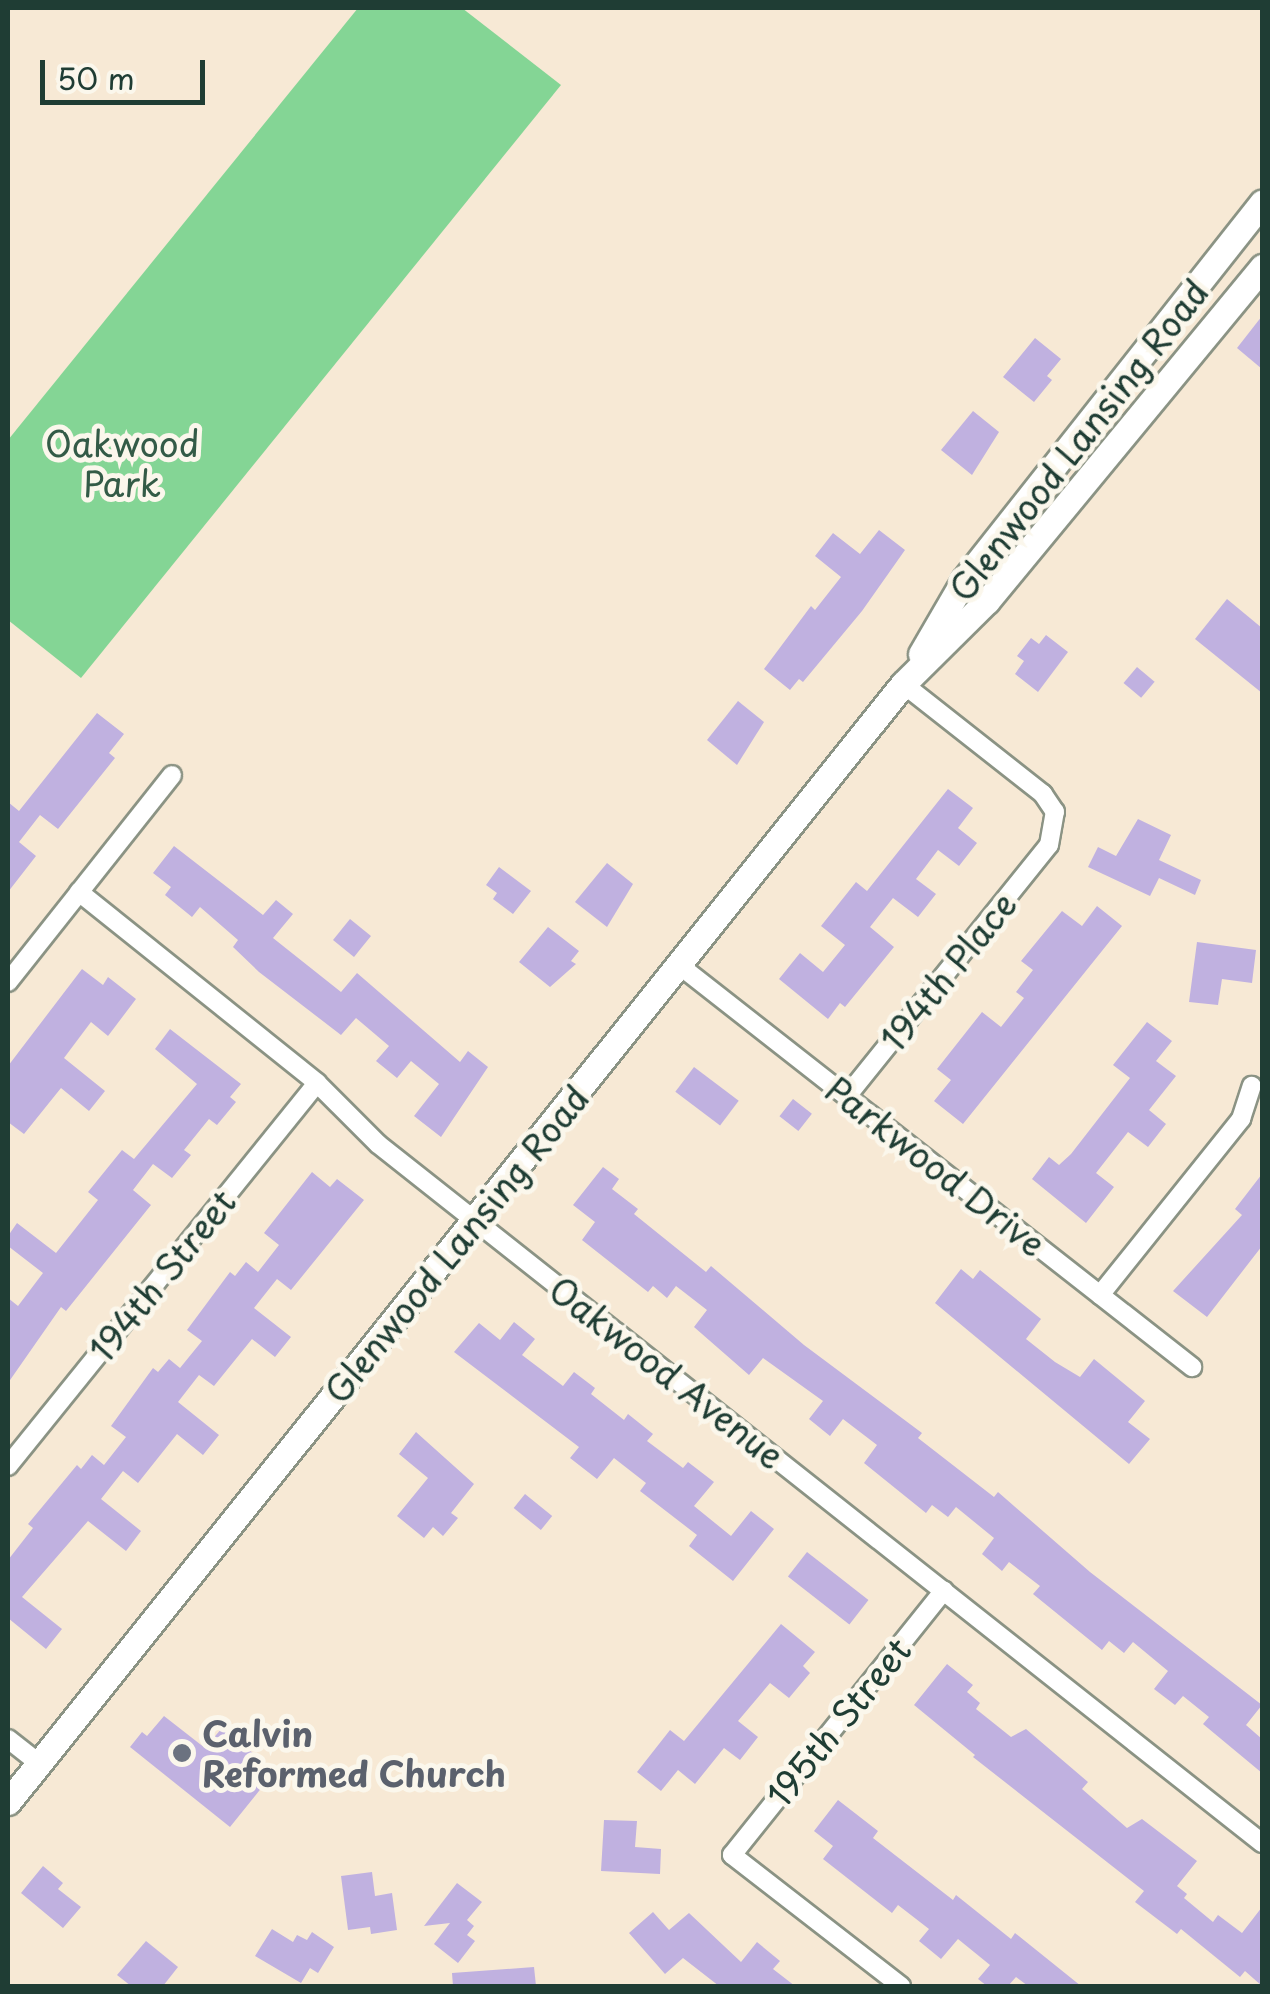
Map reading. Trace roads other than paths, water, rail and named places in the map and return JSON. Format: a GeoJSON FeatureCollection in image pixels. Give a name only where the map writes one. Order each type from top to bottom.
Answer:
{"type":"FeatureCollection","features":[{"type":"Feature","properties":{"kind":"main road","name":"Glenwood Lansing Road"},"geometry":{"type":"LineString","coordinates":[[904,684],[964,580],[1262,202]]}},
{"type":"Feature","properties":{"kind":"main road","name":"Glenwood Lansing Road"},"geometry":{"type":"LineString","coordinates":[[8,1802],[904,684],[987,601],[1262,267]]}},
{"type":"Feature","properties":{"kind":"street","name":"194th Place"},"geometry":{"type":"LineString","coordinates":[[847,1096],[1048,844],[1055,812],[1044,794],[904,684]]}},
{"type":"Feature","properties":{"kind":"street"},"geometry":{"type":"LineString","coordinates":[[8,982],[172,776]]}},
{"type":"Feature","properties":{"kind":"street","name":"Oakwood Avenue"},"geometry":{"type":"LineString","coordinates":[[79,892],[318,1083],[378,1144],[1262,1843]]}},
{"type":"Feature","properties":{"kind":"street","name":"Parkwood Drive"},"geometry":{"type":"LineString","coordinates":[[679,965],[1192,1367]]}},
{"type":"Feature","properties":{"kind":"street","name":"194th Street"},"geometry":{"type":"LineString","coordinates":[[8,1466],[318,1083]]}},
{"type":"Feature","properties":{"kind":"street"},"geometry":{"type":"LineString","coordinates":[[1100,1295],[1241,1118],[1252,1086]]}},
{"type":"Feature","properties":{"kind":"street","name":"195th Street"},"geometry":{"type":"LineString","coordinates":[[901,1986],[732,1855],[944,1590]]}},
{"type":"Feature","properties":{"kind":"street"},"geometry":{"type":"LineString","coordinates":[[8,1738],[39,1764]]}},
{"type":"Feature","properties":{"kind":"place","name":"Calvin Reformed Church"},"geometry":{"type":"Point","coordinates":[182,1753]}},
{"type":"Feature","properties":{"kind":"park label","name":"Oakwood Park"},"geometry":{"type":"Point","coordinates":[122,463]}}]}
